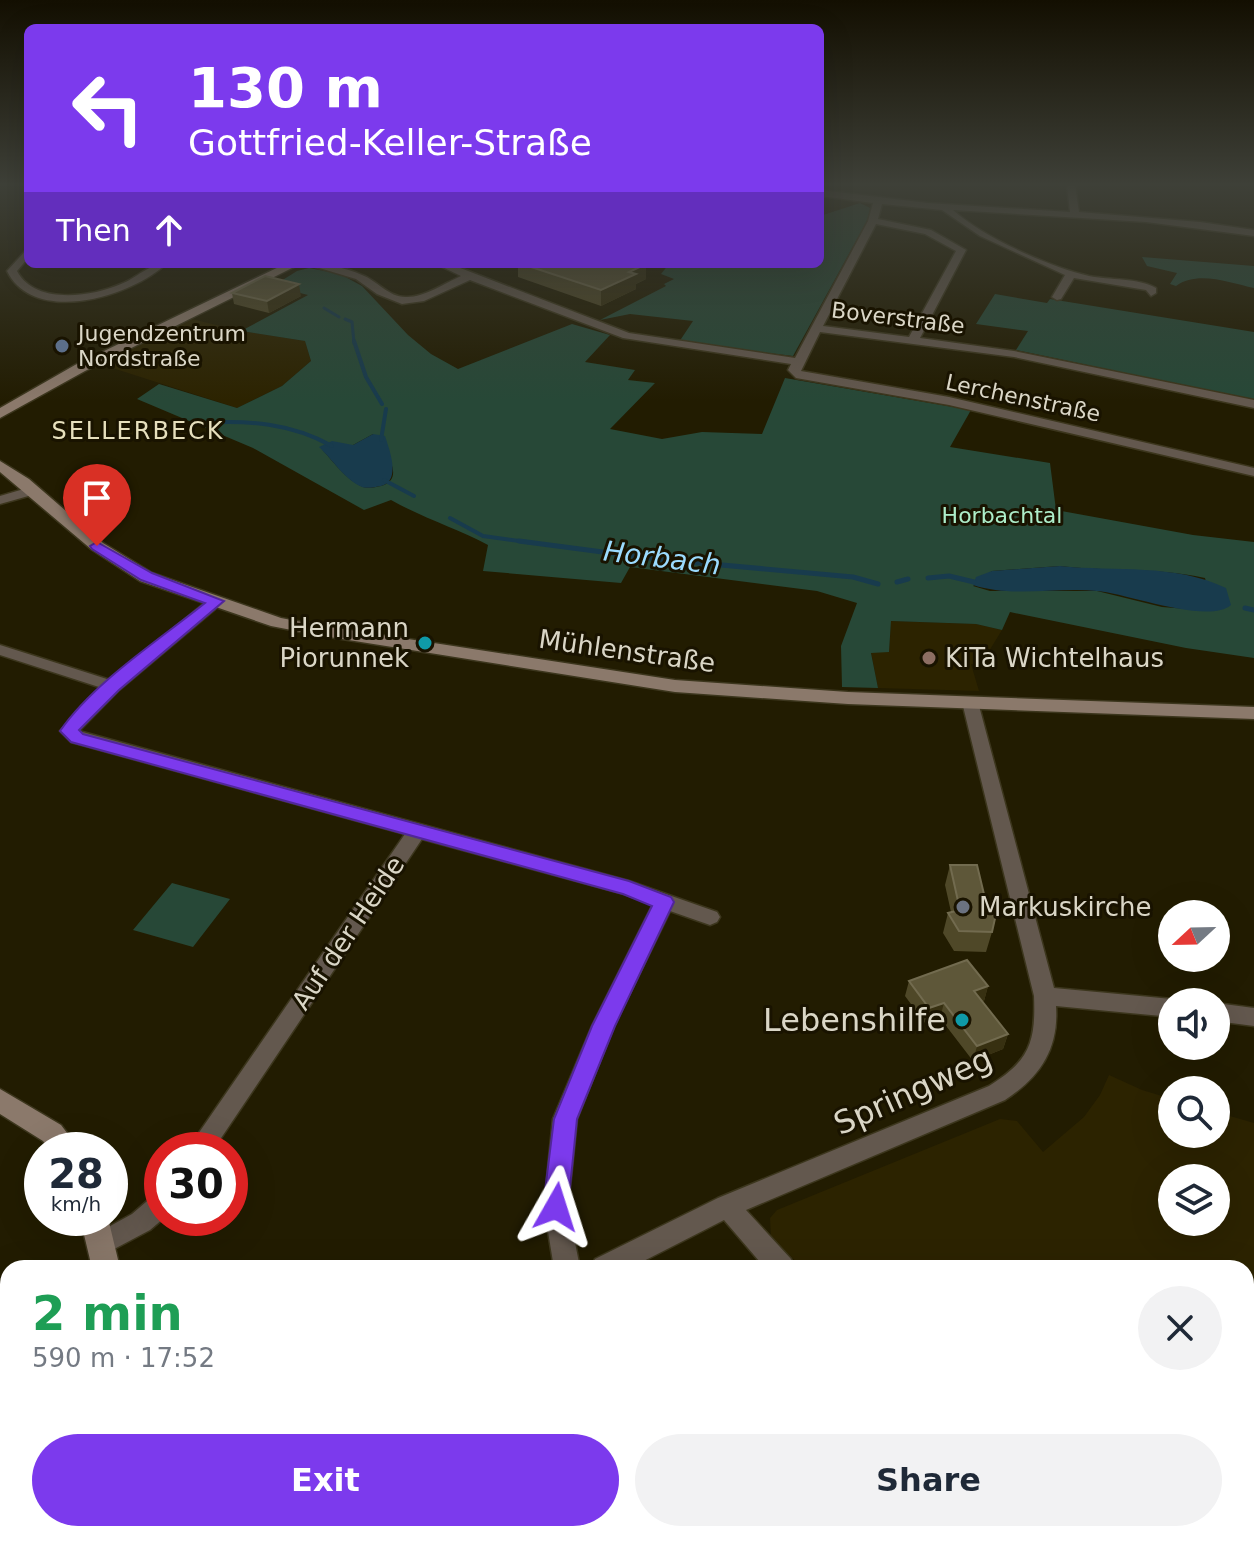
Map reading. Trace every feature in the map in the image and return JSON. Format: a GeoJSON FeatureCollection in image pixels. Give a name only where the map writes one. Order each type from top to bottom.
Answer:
{"type":"FeatureCollection","features":[{"type":"Feature","properties":{"kind":"street"},"geometry":{"type":"LineString","coordinates":[[23,257],[12,271],[15,281],[24,290],[44,296],[73,297],[110,291],[124,287],[155,268]]}},
{"type":"Feature","properties":{"kind":"street"},"geometry":{"type":"LineString","coordinates":[[816,328],[854,257]]}},
{"type":"Feature","properties":{"kind":"street"},"geometry":{"type":"LineString","coordinates":[[913,340],[957,257]]}},
{"type":"Feature","properties":{"kind":"street"},"geometry":{"type":"LineString","coordinates":[[1035,257],[1071,274],[1151,288],[1151,293]]}},
{"type":"Feature","properties":{"kind":"street"},"geometry":{"type":"LineString","coordinates":[[0,414],[80,368],[286,268]]}},
{"type":"Feature","properties":{"kind":"street"},"geometry":{"type":"LineString","coordinates":[[327,268],[358,276],[402,301],[420,299],[469,276]]}},
{"type":"Feature","properties":{"kind":"street"},"geometry":{"type":"LineString","coordinates":[[450,268],[583,322],[610,327],[627,336],[798,362]]}},
{"type":"Feature","properties":{"kind":"street"},"geometry":{"type":"LineString","coordinates":[[1057,297],[1071,274]]}},
{"type":"Feature","properties":{"kind":"street","name":"Boverstraße"},"geometry":{"type":"LineString","coordinates":[[798,362],[816,328],[1014,354],[1254,404]]}},
{"type":"Feature","properties":{"kind":"street","name":"Lerchenstraße"},"geometry":{"type":"LineString","coordinates":[[798,362],[794,370],[796,374],[806,378],[949,401],[1254,472]]}},
{"type":"Feature","properties":{"kind":"street","name":"Mühlenstraße"},"geometry":{"type":"LineString","coordinates":[[0,450],[18,467],[29,486]]}},
{"type":"Feature","properties":{"kind":"street","name":"Mühlenstraße"},"geometry":{"type":"LineString","coordinates":[[0,465],[110,556],[146,577],[277,622],[317,630],[675,686],[848,698],[1254,713]]}},
{"type":"Feature","properties":{"kind":"street"},"geometry":{"type":"LineString","coordinates":[[0,500],[29,486]]}},
{"type":"Feature","properties":{"kind":"street","name":"Auf der Heide"},"geometry":{"type":"LineString","coordinates":[[211,1132],[418,830],[77,738],[69,731],[113,686],[216,601]]}},
{"type":"Feature","properties":{"kind":"street"},"geometry":{"type":"LineString","coordinates":[[0,650],[113,686]]}},
{"type":"Feature","properties":{"kind":"street","name":"Springweg"},"geometry":{"type":"LineString","coordinates":[[620,1260],[727,1206],[997,1093],[1014,1083],[1032,1065],[1043,1043],[1047,1023],[1045,996],[970,702]]}},
{"type":"Feature","properties":{"kind":"street"},"geometry":{"type":"LineString","coordinates":[[418,830],[629,888],[710,917]]}},
{"type":"Feature","properties":{"kind":"street"},"geometry":{"type":"LineString","coordinates":[[566,1260],[556,1207],[565,1119],[603,1026],[664,902]]}},
{"type":"Feature","properties":{"kind":"street"},"geometry":{"type":"LineString","coordinates":[[1045,996],[1158,1007]]}},
{"type":"Feature","properties":{"kind":"street"},"geometry":{"type":"LineString","coordinates":[[1230,1014],[1254,1017]]}},
{"type":"Feature","properties":{"kind":"street"},"geometry":{"type":"LineString","coordinates":[[0,1100],[50,1132]]}},
{"type":"Feature","properties":{"kind":"street"},"geometry":{"type":"LineString","coordinates":[[727,1206],[775,1260]]}},
{"type":"Feature","properties":{"kind":"street"},"geometry":{"type":"LineString","coordinates":[[100,1243],[144,1219]]}},
{"type":"Feature","properties":{"kind":"shaded area"},"geometry":{"type":"Polygon","coordinates":[[[192,319],[241,331],[305,341],[311,361],[282,386],[237,408],[100,364],[192,319]]]}},
{"type":"Feature","properties":{"kind":"shaded area","name":"KiTa Wichtelhaus"},"geometry":{"type":"Polygon","coordinates":[[[891,621],[976,624],[1002,630],[981,664],[971,664],[979,691],[878,688],[871,652],[889,652],[891,621]]]}},
{"type":"Feature","properties":{"kind":"shaded area"},"geometry":{"type":"Polygon","coordinates":[[[1109,1075],[1158,1095],[1158,1148],[1230,1148],[1230,1116],[1254,1123],[1254,1260],[794,1260],[771,1238],[770,1218],[777,1210],[1000,1119],[1017,1121],[1043,1152],[1084,1117],[1100,1095],[1109,1075]]]}},
{"type":"Feature","properties":{"kind":"green space"},"geometry":{"type":"Polygon","coordinates":[[[824,257],[847,257],[793,356],[679,342],[693,321],[630,314],[600,320],[674,279],[661,274],[666,268],[824,268],[824,257]]]}},
{"type":"Feature","properties":{"kind":"green space"},"geometry":{"type":"Polygon","coordinates":[[[1142,257],[1254,266],[1254,288],[1204,278],[1176,286],[1170,284],[1177,273],[1147,266],[1142,257]]]}},
{"type":"Feature","properties":{"kind":"green space","name":"Horbachtal"},"geometry":{"type":"Polygon","coordinates":[[[309,268],[340,274],[362,286],[408,335],[431,354],[458,369],[572,324],[610,335],[585,362],[635,370],[628,380],[655,383],[610,429],[662,439],[702,432],[762,434],[785,378],[971,410],[950,447],[1050,463],[1056,510],[1193,535],[1254,542],[1254,658],[1186,648],[1010,612],[1002,630],[976,624],[891,621],[889,652],[871,653],[878,688],[842,687],[841,646],[857,603],[817,591],[630,567],[621,583],[483,571],[488,545],[476,539],[391,500],[364,510],[253,448],[137,399],[159,384],[237,408],[282,386],[311,361],[305,341],[241,331],[308,295],[273,286],[297,271],[309,268]],[[373,434],[353,445],[320,447],[357,484],[368,488],[381,486],[393,477],[393,470],[387,454],[373,434]],[[1060,566],[992,571],[973,586],[990,591],[1097,591],[1162,607],[1213,611],[1205,578],[1168,572],[1060,566]]]}},
{"type":"Feature","properties":{"kind":"green space"},"geometry":{"type":"Polygon","coordinates":[[[995,294],[1047,303],[1050,299],[1254,332],[1254,400],[1016,350],[1028,331],[976,324],[995,294]]]}},
{"type":"Feature","properties":{"kind":"green space"},"geometry":{"type":"Polygon","coordinates":[[[172,883],[230,899],[193,947],[133,930],[172,883]]]}},
{"type":"Feature","properties":{"kind":"water"},"geometry":{"type":"Polygon","coordinates":[[[373,434],[385,436],[391,457],[391,478],[381,486],[367,488],[356,484],[319,447],[332,441],[353,445],[373,434]]]}},
{"type":"Feature","properties":{"kind":"water"},"geometry":{"type":"Polygon","coordinates":[[[1060,566],[1186,575],[1226,588],[1231,605],[1204,612],[1097,591],[1019,592],[973,585],[976,577],[992,571],[1060,566]]]}},
{"type":"Feature","properties":{"kind":"building"},"geometry":{"type":"Polygon","coordinates":[[[534,268],[638,268],[629,272],[636,274],[601,290],[534,268]]]}},
{"type":"Feature","properties":{"kind":"building"},"geometry":{"type":"Polygon","coordinates":[[[265,276],[299,284],[267,301],[232,293],[265,276]]]}},
{"type":"Feature","properties":{"kind":"building"},"geometry":{"type":"Polygon","coordinates":[[[950,865],[977,865],[988,911],[996,914],[992,932],[959,931],[948,913],[960,910],[950,865]]]}},
{"type":"Feature","properties":{"kind":"building"},"geometry":{"type":"Polygon","coordinates":[[[967,960],[988,986],[974,991],[1008,1034],[977,1046],[944,1003],[929,1008],[909,981],[967,960]]]}},
{"type":"Feature","properties":{"kind":"waterway","name":"Horbach"},"geometry":{"type":"LineString","coordinates":[[324,308],[339,317]]}},
{"type":"Feature","properties":{"kind":"waterway","name":"Horbach"},"geometry":{"type":"LineString","coordinates":[[345,319],[352,322],[354,343]]}},
{"type":"Feature","properties":{"kind":"waterway","name":"Horbach"},"geometry":{"type":"LineString","coordinates":[[354,341],[366,377],[382,404]]}},
{"type":"Feature","properties":{"kind":"waterway","name":"Horbach"},"geometry":{"type":"LineString","coordinates":[[381,440],[386,409]]}},
{"type":"Feature","properties":{"kind":"waterway","name":"Horbach"},"geometry":{"type":"LineString","coordinates":[[202,423],[269,425],[301,432],[332,446]]}},
{"type":"Feature","properties":{"kind":"waterway","name":"Horbach"},"geometry":{"type":"LineString","coordinates":[[384,480],[414,496]]}},
{"type":"Feature","properties":{"kind":"waterway","name":"Horbach"},"geometry":{"type":"LineString","coordinates":[[450,518],[483,536],[529,542]]}},
{"type":"Feature","properties":{"kind":"waterway","name":"Horbach"},"geometry":{"type":"LineString","coordinates":[[519,541],[529,542]]}},
{"type":"Feature","properties":{"kind":"waterway","name":"Horbach"},"geometry":{"type":"LineString","coordinates":[[529,542],[656,559],[853,577],[878,584]]}},
{"type":"Feature","properties":{"kind":"waterway","name":"Horbach"},"geometry":{"type":"LineString","coordinates":[[529,542],[534,543]]}},
{"type":"Feature","properties":{"kind":"waterway","name":"Horbach"},"geometry":{"type":"LineString","coordinates":[[928,578],[949,576],[974,582]]}},
{"type":"Feature","properties":{"kind":"waterway","name":"Horbach"},"geometry":{"type":"LineString","coordinates":[[897,582],[908,579]]}},
{"type":"Feature","properties":{"kind":"waterway","name":"Horbach"},"geometry":{"type":"LineString","coordinates":[[1245,608],[1254,610]]}},
{"type":"Feature","properties":{"kind":"place","name":"Jugendzentrum Nordstraße"},"geometry":{"type":"Point","coordinates":[62,346]}},
{"type":"Feature","properties":{"kind":"place","name":"Hermann Piorunnek"},"geometry":{"type":"Point","coordinates":[425,643]}},
{"type":"Feature","properties":{"kind":"place","name":"KiTa Wichtelhaus"},"geometry":{"type":"Point","coordinates":[929,658]}},
{"type":"Feature","properties":{"kind":"place","name":"Markuskirche"},"geometry":{"type":"Point","coordinates":[963,907]}},
{"type":"Feature","properties":{"kind":"place","name":"Lebenshilfe"},"geometry":{"type":"Point","coordinates":[962,1020]}},
{"type":"Feature","properties":{"kind":"district","name":"SELLERBECK"},"geometry":{"type":"Point","coordinates":[138,431]}},
{"type":"Feature","properties":{"kind":"route"},"geometry":{"type":"LineString","coordinates":[[97,546],[146,577],[216,601],[113,686],[80,718],[69,731],[77,738],[629,888],[664,902],[603,1026],[565,1119],[556,1207]]}}]}
